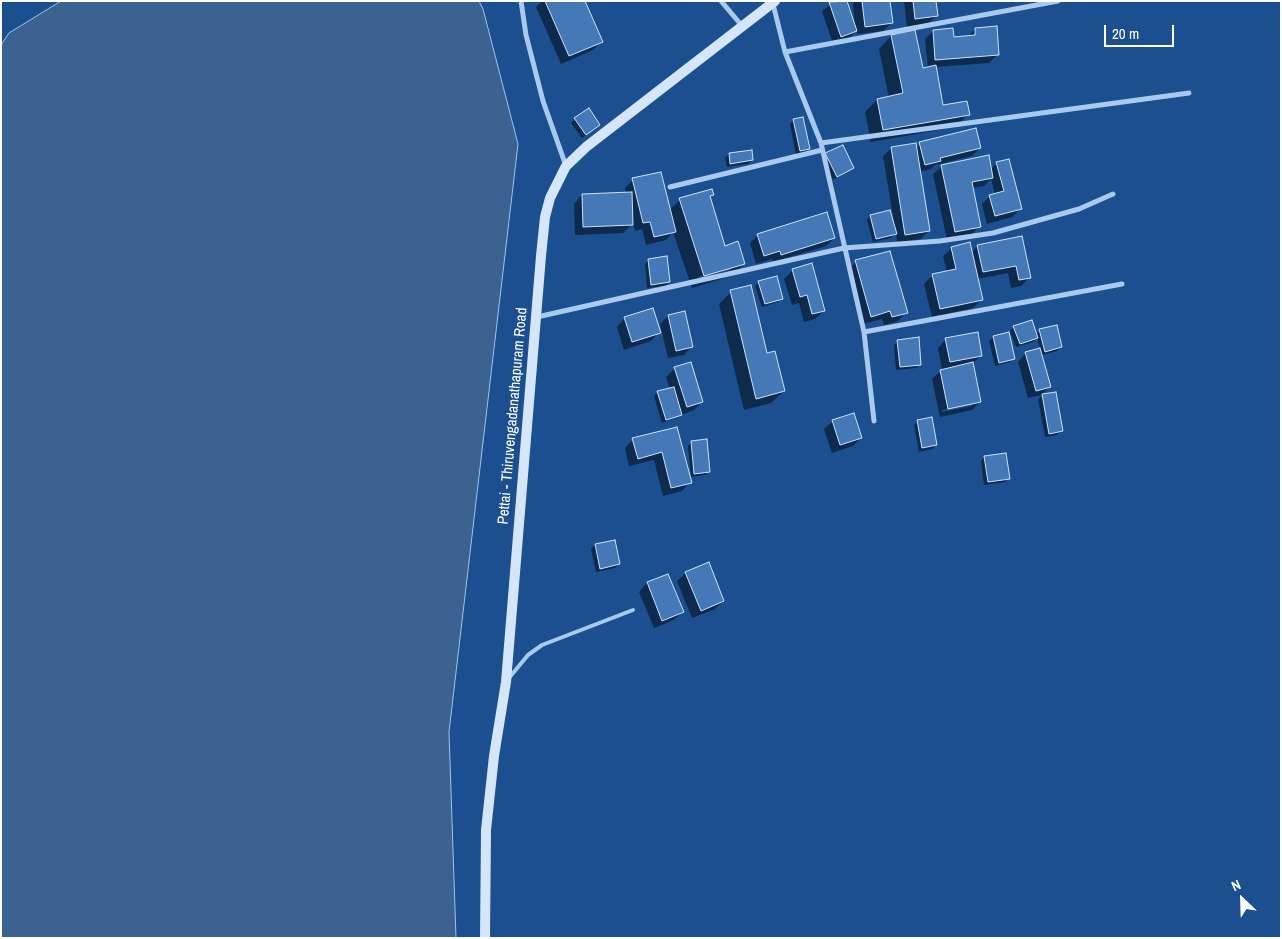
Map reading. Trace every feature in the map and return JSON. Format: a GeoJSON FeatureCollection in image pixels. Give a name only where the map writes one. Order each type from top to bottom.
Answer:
{"type":"FeatureCollection","features":[{"type":"Feature","properties":{"kind":"main road","name":"Pettai - Thiruvengadanathapuram Road"},"geometry":{"type":"LineString","coordinates":[[485,938],[486,830],[494,756],[506,682],[545,217],[550,198],[566,166],[586,147],[774,2]]}},
{"type":"Feature","properties":{"kind":"street"},"geometry":{"type":"LineString","coordinates":[[521,1],[526,35],[543,101],[566,166]]}},
{"type":"Feature","properties":{"kind":"street"},"geometry":{"type":"LineString","coordinates":[[721,1],[743,27]]}},
{"type":"Feature","properties":{"kind":"street"},"geometry":{"type":"LineString","coordinates":[[785,52],[1058,1]]}},
{"type":"Feature","properties":{"kind":"street"},"geometry":{"type":"LineString","coordinates":[[774,2],[785,52],[821,143],[864,332],[874,421]]}},
{"type":"Feature","properties":{"kind":"street"},"geometry":{"type":"LineString","coordinates":[[821,143],[1189,93]]}},
{"type":"Feature","properties":{"kind":"street"},"geometry":{"type":"LineString","coordinates":[[670,187],[822,150]]}},
{"type":"Feature","properties":{"kind":"street"},"geometry":{"type":"LineString","coordinates":[[537,317],[844,248],[940,241],[993,233],[1079,209],[1113,194]]}},
{"type":"Feature","properties":{"kind":"street"},"geometry":{"type":"LineString","coordinates":[[864,332],[1122,284]]}},
{"type":"Feature","properties":{"kind":"lane"},"geometry":{"type":"LineString","coordinates":[[506,682],[528,655],[542,645],[632,610]]}},
{"type":"Feature","properties":{"kind":"water"},"geometry":{"type":"Polygon","coordinates":[[[61,1],[479,1],[483,9],[518,144],[449,732],[456,938],[1,938],[1,45],[9,33],[61,1]]]}},
{"type":"Feature","properties":{"kind":"building"},"geometry":{"type":"Polygon","coordinates":[[[545,1],[585,1],[603,42],[569,56],[545,1]]]}},
{"type":"Feature","properties":{"kind":"building"},"geometry":{"type":"Polygon","coordinates":[[[847,1],[857,31],[841,37],[829,2],[847,1]]]}},
{"type":"Feature","properties":{"kind":"building"},"geometry":{"type":"Polygon","coordinates":[[[862,1],[890,1],[893,23],[865,27],[862,1]]]}},
{"type":"Feature","properties":{"kind":"building"},"geometry":{"type":"Polygon","coordinates":[[[913,1],[936,1],[938,16],[915,19],[913,1]]]}},
{"type":"Feature","properties":{"kind":"building"},"geometry":{"type":"Polygon","coordinates":[[[997,26],[999,55],[935,60],[933,30],[953,28],[954,37],[975,35],[975,28],[997,26]]]}},
{"type":"Feature","properties":{"kind":"building"},"geometry":{"type":"Polygon","coordinates":[[[915,30],[923,68],[936,65],[943,105],[967,101],[970,115],[883,130],[877,99],[903,93],[891,35],[915,30]]]}},
{"type":"Feature","properties":{"kind":"building"},"geometry":{"type":"Polygon","coordinates":[[[589,108],[600,125],[586,135],[574,118],[589,108]]]}},
{"type":"Feature","properties":{"kind":"building"},"geometry":{"type":"Polygon","coordinates":[[[803,117],[810,149],[800,151],[793,119],[803,117]]]}},
{"type":"Feature","properties":{"kind":"building"},"geometry":{"type":"Polygon","coordinates":[[[976,128],[981,148],[940,158],[941,161],[925,165],[919,142],[976,128]]]}},
{"type":"Feature","properties":{"kind":"building"},"geometry":{"type":"Polygon","coordinates":[[[916,143],[930,231],[905,235],[891,147],[916,143]]]}},
{"type":"Feature","properties":{"kind":"building"},"geometry":{"type":"Polygon","coordinates":[[[843,145],[854,168],[837,177],[825,153],[843,145]]]}},
{"type":"Feature","properties":{"kind":"building"},"geometry":{"type":"Polygon","coordinates":[[[752,150],[753,160],[730,164],[729,153],[752,150]]]}},
{"type":"Feature","properties":{"kind":"building"},"geometry":{"type":"Polygon","coordinates":[[[989,155],[993,178],[972,182],[981,227],[955,232],[941,165],[989,155]]]}},
{"type":"Feature","properties":{"kind":"building"},"geometry":{"type":"Polygon","coordinates":[[[1009,159],[1022,209],[995,216],[989,195],[1004,191],[996,162],[1009,159]]]}},
{"type":"Feature","properties":{"kind":"building"},"geometry":{"type":"Polygon","coordinates":[[[661,172],[676,232],[654,237],[650,222],[643,223],[632,178],[661,172]]]}},
{"type":"Feature","properties":{"kind":"building"},"geometry":{"type":"Polygon","coordinates":[[[712,189],[714,195],[710,196],[725,246],[738,241],[745,264],[704,276],[679,198],[712,189]]]}},
{"type":"Feature","properties":{"kind":"building"},"geometry":{"type":"Polygon","coordinates":[[[632,192],[633,225],[583,227],[582,194],[632,192]]]}},
{"type":"Feature","properties":{"kind":"building"},"geometry":{"type":"Polygon","coordinates":[[[890,210],[897,234],[876,239],[870,215],[890,210]]]}},
{"type":"Feature","properties":{"kind":"building"},"geometry":{"type":"Polygon","coordinates":[[[827,212],[835,238],[781,255],[780,251],[764,256],[757,234],[827,212]]]}},
{"type":"Feature","properties":{"kind":"building"},"geometry":{"type":"Polygon","coordinates":[[[1022,236],[1031,278],[1019,280],[1016,266],[983,272],[977,245],[1022,236]]]}},
{"type":"Feature","properties":{"kind":"building"},"geometry":{"type":"Polygon","coordinates":[[[970,242],[983,300],[940,309],[932,274],[956,269],[951,247],[970,242]]]}},
{"type":"Feature","properties":{"kind":"building"},"geometry":{"type":"Polygon","coordinates":[[[890,251],[908,313],[892,317],[890,311],[871,317],[855,260],[890,251]]]}},
{"type":"Feature","properties":{"kind":"building"},"geometry":{"type":"Polygon","coordinates":[[[667,256],[670,282],[651,285],[648,259],[667,256]]]}},
{"type":"Feature","properties":{"kind":"building"},"geometry":{"type":"Polygon","coordinates":[[[812,263],[825,311],[812,314],[807,295],[800,297],[792,269],[812,263]]]}},
{"type":"Feature","properties":{"kind":"building"},"geometry":{"type":"Polygon","coordinates":[[[777,276],[783,299],[765,304],[758,281],[777,276]]]}},
{"type":"Feature","properties":{"kind":"building"},"geometry":{"type":"Polygon","coordinates":[[[751,285],[767,353],[775,351],[785,391],[756,399],[730,290],[751,285]]]}},
{"type":"Feature","properties":{"kind":"building"},"geometry":{"type":"Polygon","coordinates":[[[653,308],[661,333],[632,342],[624,317],[653,308]]]}},
{"type":"Feature","properties":{"kind":"building"},"geometry":{"type":"Polygon","coordinates":[[[685,311],[693,347],[676,351],[668,315],[685,311]]]}},
{"type":"Feature","properties":{"kind":"building"},"geometry":{"type":"Polygon","coordinates":[[[1032,320],[1038,338],[1020,344],[1013,326],[1032,320]]]}},
{"type":"Feature","properties":{"kind":"building"},"geometry":{"type":"Polygon","coordinates":[[[1057,325],[1062,347],[1045,352],[1039,329],[1057,325]]]}},
{"type":"Feature","properties":{"kind":"building"},"geometry":{"type":"Polygon","coordinates":[[[978,332],[982,356],[950,362],[945,338],[978,332]]]}},
{"type":"Feature","properties":{"kind":"building"},"geometry":{"type":"Polygon","coordinates":[[[1009,332],[1015,359],[999,363],[993,336],[1009,332]]]}},
{"type":"Feature","properties":{"kind":"building"},"geometry":{"type":"Polygon","coordinates":[[[919,337],[921,365],[900,367],[897,340],[919,337]]]}},
{"type":"Feature","properties":{"kind":"building"},"geometry":{"type":"Polygon","coordinates":[[[1040,348],[1051,387],[1036,391],[1025,352],[1040,348]]]}},
{"type":"Feature","properties":{"kind":"building"},"geometry":{"type":"Polygon","coordinates":[[[691,362],[703,402],[687,407],[674,367],[691,362]]]}},
{"type":"Feature","properties":{"kind":"building"},"geometry":{"type":"Polygon","coordinates":[[[973,362],[981,402],[948,409],[940,370],[973,362]]]}},
{"type":"Feature","properties":{"kind":"building"},"geometry":{"type":"Polygon","coordinates":[[[674,387],[682,415],[666,420],[657,391],[674,387]]]}},
{"type":"Feature","properties":{"kind":"building"},"geometry":{"type":"Polygon","coordinates":[[[1056,392],[1063,431],[1049,434],[1042,394],[1056,392]]]}},
{"type":"Feature","properties":{"kind":"building"},"geometry":{"type":"Polygon","coordinates":[[[854,413],[862,438],[840,445],[832,420],[854,413]]]}},
{"type":"Feature","properties":{"kind":"building"},"geometry":{"type":"Polygon","coordinates":[[[932,417],[937,445],[922,448],[917,420],[932,417]]]}},
{"type":"Feature","properties":{"kind":"building"},"geometry":{"type":"Polygon","coordinates":[[[677,427],[692,483],[671,488],[662,452],[638,459],[632,438],[677,427]]]}},
{"type":"Feature","properties":{"kind":"building"},"geometry":{"type":"Polygon","coordinates":[[[707,439],[710,472],[694,474],[691,441],[707,439]]]}},
{"type":"Feature","properties":{"kind":"building"},"geometry":{"type":"Polygon","coordinates":[[[1006,453],[1010,479],[988,482],[984,456],[1006,453]]]}},
{"type":"Feature","properties":{"kind":"building"},"geometry":{"type":"Polygon","coordinates":[[[615,540],[620,564],[600,569],[595,544],[615,540]]]}},
{"type":"Feature","properties":{"kind":"building"},"geometry":{"type":"Polygon","coordinates":[[[709,562],[724,601],[701,611],[685,572],[709,562]]]}},
{"type":"Feature","properties":{"kind":"building"},"geometry":{"type":"Polygon","coordinates":[[[668,574],[684,612],[662,621],[647,582],[668,574]]]}}]}
